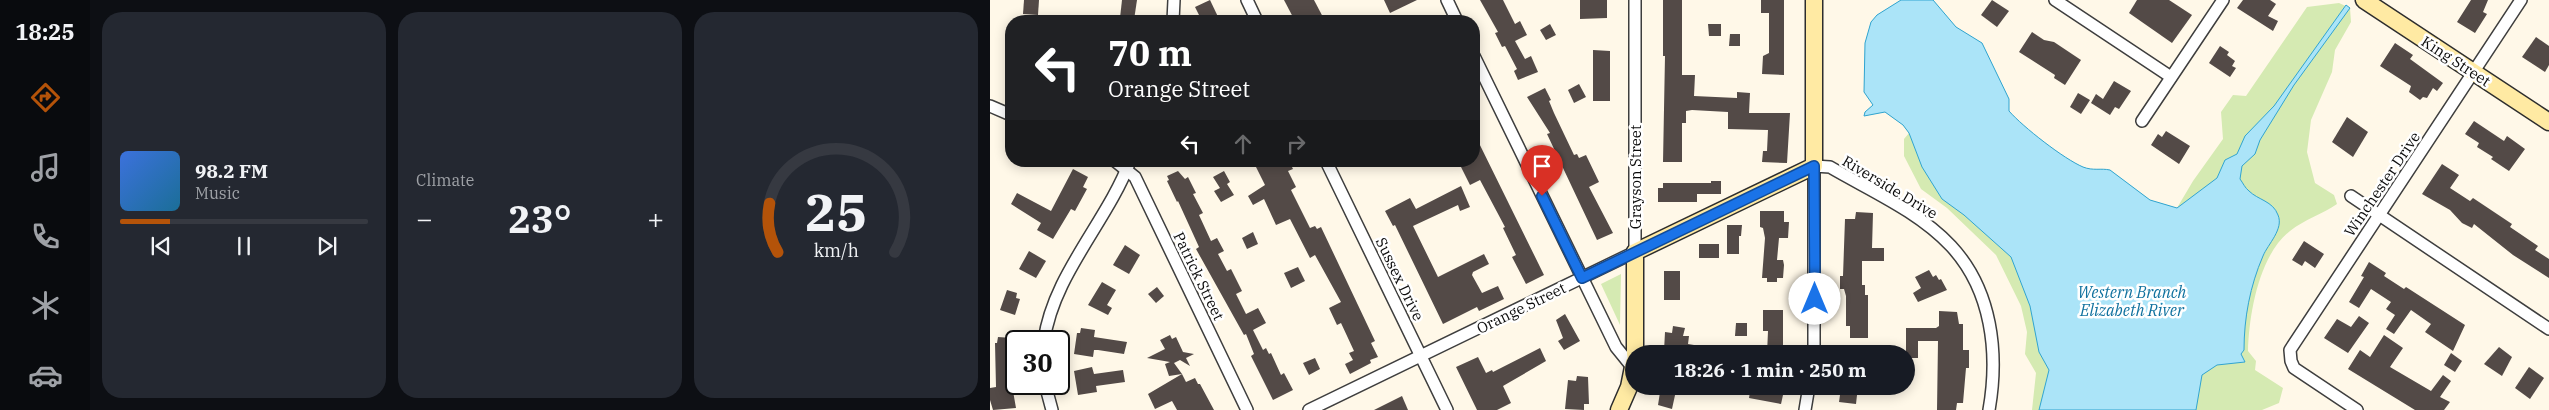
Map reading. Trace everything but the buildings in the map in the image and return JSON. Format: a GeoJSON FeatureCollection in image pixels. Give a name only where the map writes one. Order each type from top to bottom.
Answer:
{"type":"FeatureCollection","features":[{"type":"Feature","properties":{"kind":"street"},"geometry":{"type":"LineString","coordinates":[[1173,15],[1174,0]]}},
{"type":"Feature","properties":{"kind":"street"},"geometry":{"type":"LineString","coordinates":[[1247,0],[1254,15]]}},
{"type":"Feature","properties":{"kind":"street"},"geometry":{"type":"LineString","coordinates":[[1447,0],[1454,15]]}},
{"type":"Feature","properties":{"kind":"street","name":"Grayson Street"},"geometry":{"type":"LineString","coordinates":[[1634,345],[1635,0]]}},
{"type":"Feature","properties":{"kind":"street"},"geometry":{"type":"LineString","coordinates":[[1814,0],[1814,345]]}},
{"type":"Feature","properties":{"kind":"street"},"geometry":{"type":"LineString","coordinates":[[2055,0],[2171,77]]}},
{"type":"Feature","properties":{"kind":"street"},"geometry":{"type":"LineString","coordinates":[[2142,121],[2222,0]]}},
{"type":"Feature","properties":{"kind":"street","name":"King Street"},"geometry":{"type":"LineString","coordinates":[[2364,0],[2549,122]]}},
{"type":"Feature","properties":{"kind":"street","name":"Winchester Drive"},"geometry":{"type":"LineString","coordinates":[[2357,410],[2294,368],[2290,350],[2522,0]]}},
{"type":"Feature","properties":{"kind":"street"},"geometry":{"type":"LineString","coordinates":[[1480,68],[1616,347],[1625,354]]}},
{"type":"Feature","properties":{"kind":"street"},"geometry":{"type":"LineString","coordinates":[[990,106],[1005,112]]}},
{"type":"Feature","properties":{"kind":"street","name":"Orange Street"},"geometry":{"type":"LineString","coordinates":[[1309,410],[1814,166]]}},
{"type":"Feature","properties":{"kind":"street","name":"Riverside Drive"},"geometry":{"type":"LineString","coordinates":[[1814,166],[1830,168],[1911,214],[1950,245],[1962,260],[1975,280],[1984,302],[1991,331],[1994,365],[1989,410]]}},
{"type":"Feature","properties":{"kind":"street"},"geometry":{"type":"LineString","coordinates":[[1046,330],[1049,317],[1058,295],[1116,194],[1128,167]]}},
{"type":"Feature","properties":{"kind":"street","name":"Patrick Street"},"geometry":{"type":"LineString","coordinates":[[1130,167],[1248,410]]}},
{"type":"Feature","properties":{"kind":"street","name":"Sussex Drive"},"geometry":{"type":"LineString","coordinates":[[1329,167],[1447,410]]}},
{"type":"Feature","properties":{"kind":"street"},"geometry":{"type":"LineString","coordinates":[[2351,196],[2549,329]]}},
{"type":"Feature","properties":{"kind":"street","name":"Grayson Street"},"geometry":{"type":"LineString","coordinates":[[1619,410],[1625,390]]}},
{"type":"Feature","properties":{"kind":"street"},"geometry":{"type":"LineString","coordinates":[[1048,395],[1052,410]]}},
{"type":"Feature","properties":{"kind":"street"},"geometry":{"type":"LineString","coordinates":[[1804,410],[1807,395]]}},
{"type":"Feature","properties":{"kind":"green space","name":"Western Branch Elizabeth River"},"geometry":{"type":"Polygon","coordinates":[[[1901,0],[1933,0],[1956,27],[1982,43],[2009,99],[2009,111],[2044,142],[2083,167],[2110,170],[2150,200],[2177,208],[2193,181],[2223,139],[2221,112],[2233,95],[2246,96],[2307,7],[2339,3],[2350,8],[2351,22],[2335,50],[2332,72],[2311,120],[2307,152],[2315,183],[2334,195],[2337,204],[2296,227],[2279,242],[2263,270],[2254,303],[2248,351],[2256,361],[2255,370],[2283,388],[2279,403],[2262,410],[2032,410],[2036,373],[2025,354],[2027,332],[2021,306],[1996,255],[1947,208],[1921,189],[1904,156],[1904,139],[1909,133],[1903,125],[1885,112],[1864,116],[1865,112],[1873,105],[1864,92],[1865,43],[1871,22],[1877,15],[1901,0]]]}},
{"type":"Feature","properties":{"kind":"green space"},"geometry":{"type":"Polygon","coordinates":[[[1621,274],[1620,325],[1601,284],[1621,274]]]}},
{"type":"Feature","properties":{"kind":"water","name":"Western Branch Elizabeth River"},"geometry":{"type":"Polygon","coordinates":[[[1901,0],[1933,0],[1956,27],[1982,43],[2009,99],[2009,111],[2044,142],[2083,167],[2110,170],[2150,200],[2177,208],[2217,178],[2225,160],[2237,154],[2245,136],[2274,106],[2346,5],[2350,8],[2294,85],[2260,140],[2255,154],[2242,166],[2240,179],[2249,191],[2276,210],[2279,226],[2258,267],[2251,290],[2245,326],[2244,350],[2241,354],[2245,362],[2217,365],[2202,375],[2196,410],[2039,410],[2049,370],[2039,352],[2030,306],[2011,257],[1964,215],[1942,199],[1922,167],[1909,133],[1903,125],[1885,112],[1864,116],[1865,112],[1873,105],[1864,92],[1865,43],[1871,22],[1877,15],[1901,0]]]}},
{"type":"Feature","properties":{"kind":"route"},"geometry":{"type":"LineString","coordinates":[[1542,196],[1582,278],[1740,200],[1814,166],[1815,299]]}}]}
